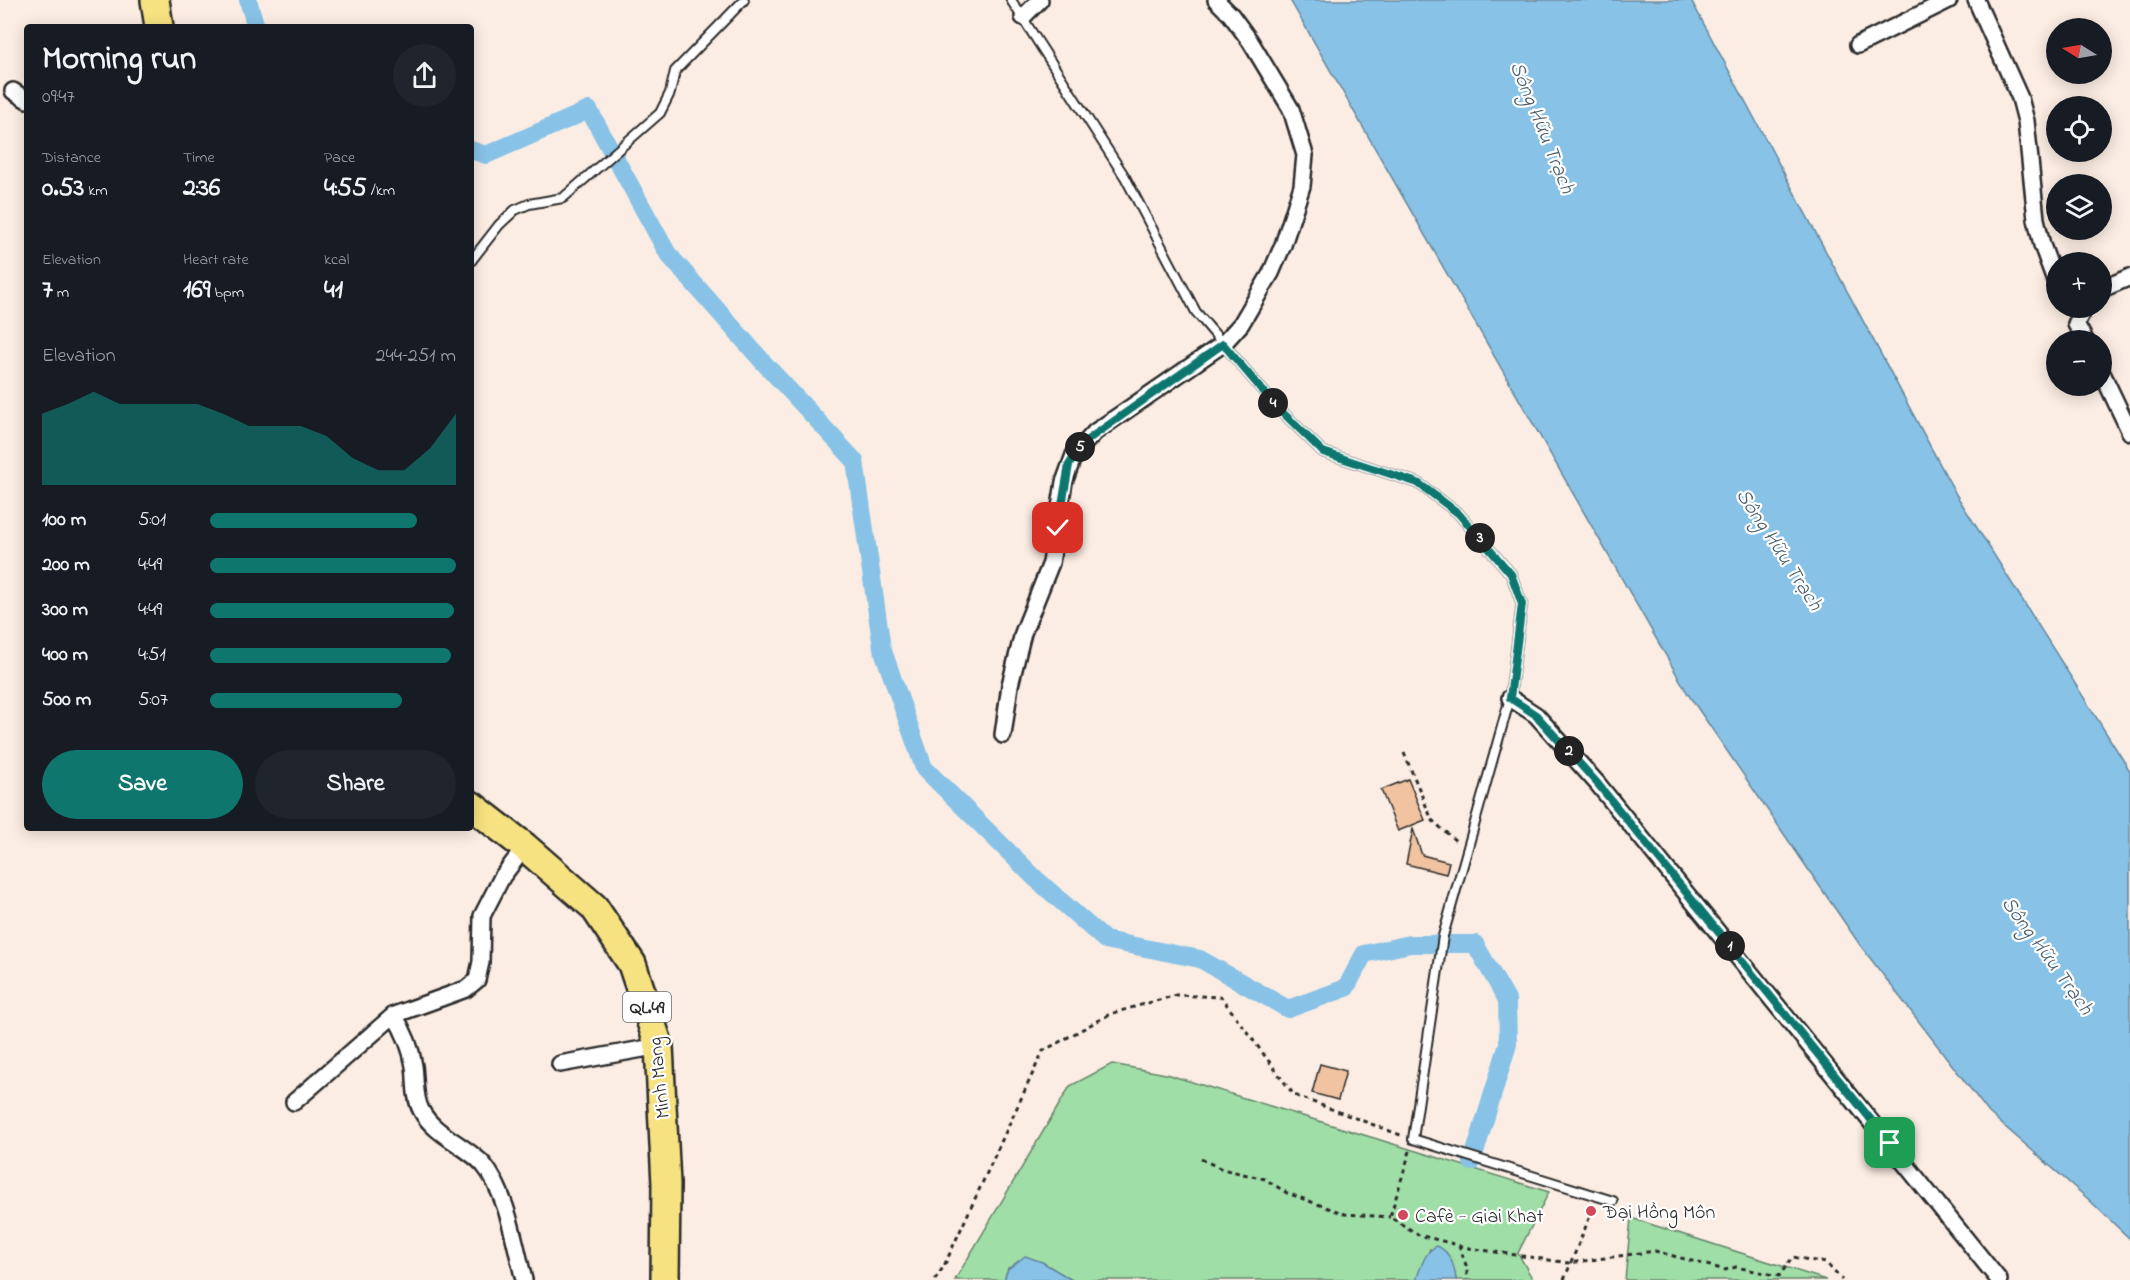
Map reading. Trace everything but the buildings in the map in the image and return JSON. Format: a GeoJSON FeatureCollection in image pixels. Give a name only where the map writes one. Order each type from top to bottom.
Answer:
{"type":"FeatureCollection","features":[{"type":"Feature","properties":{"kind":"highway"},"geometry":{"type":"LineString","coordinates":[[155,0],[159,24]]}},
{"type":"Feature","properties":{"kind":"highway","name":"Minh Mang"},"geometry":{"type":"LineString","coordinates":[[474,807],[525,847],[594,908],[632,964],[658,1046],[666,1184],[665,1280]]}},
{"type":"Feature","properties":{"kind":"street"},"geometry":{"type":"LineString","coordinates":[[1023,17],[1040,0]]}},
{"type":"Feature","properties":{"kind":"street"},"geometry":{"type":"LineString","coordinates":[[1003,735],[1010,685],[1023,633],[1051,563],[1064,482],[1074,455],[1095,432],[1223,344],[1251,310],[1271,273],[1295,211],[1305,169],[1302,139],[1291,109],[1250,41],[1231,15],[1216,0]]}},
{"type":"Feature","properties":{"kind":"street"},"geometry":{"type":"LineString","coordinates":[[1858,45],[1948,0]]}},
{"type":"Feature","properties":{"kind":"street"},"geometry":{"type":"LineString","coordinates":[[1976,0],[2020,98],[2026,121],[2036,219],[2046,256]]}},
{"type":"Feature","properties":{"kind":"street"},"geometry":{"type":"LineString","coordinates":[[13,91],[24,98]]}},
{"type":"Feature","properties":{"kind":"street"},"geometry":{"type":"LineString","coordinates":[[2112,285],[2130,277]]}},
{"type":"Feature","properties":{"kind":"street"},"geometry":{"type":"LineString","coordinates":[[2073,318],[2079,330]]}},
{"type":"Feature","properties":{"kind":"street"},"geometry":{"type":"LineString","coordinates":[[2076,324],[2079,318]]}},
{"type":"Feature","properties":{"kind":"street"},"geometry":{"type":"LineString","coordinates":[[2112,395],[2130,432]]}},
{"type":"Feature","properties":{"kind":"street"},"geometry":{"type":"LineString","coordinates":[[1510,698],[1536,715],[1597,783],[1999,1280]]}},
{"type":"Feature","properties":{"kind":"street"},"geometry":{"type":"LineString","coordinates":[[294,1102],[394,1015],[466,989],[477,980],[481,962],[482,916],[502,877],[525,847]]}},
{"type":"Feature","properties":{"kind":"street"},"geometry":{"type":"LineString","coordinates":[[394,1015],[411,1049],[417,1101],[422,1113],[431,1123],[472,1154],[484,1166],[494,1182],[505,1208],[524,1280]]}},
{"type":"Feature","properties":{"kind":"street"},"geometry":{"type":"LineString","coordinates":[[560,1064],[658,1046]]}},
{"type":"Feature","properties":{"kind":"lane"},"geometry":{"type":"LineString","coordinates":[[474,257],[499,225],[515,210],[529,204],[563,198],[660,113],[670,93],[675,71],[744,0]]}},
{"type":"Feature","properties":{"kind":"lane"},"geometry":{"type":"LineString","coordinates":[[1011,0],[1125,177],[1196,312],[1275,405],[1323,452],[1418,483],[1458,513],[1511,574],[1522,604],[1510,698],[1443,936],[1413,1139],[1613,1201]]}},
{"type":"Feature","properties":{"kind":"path"},"geometry":{"type":"LineString","coordinates":[[1404,753],[1432,819],[1466,850]]}},
{"type":"Feature","properties":{"kind":"path"},"geometry":{"type":"LineString","coordinates":[[935,1280],[944,1266],[1043,1051],[1110,1014],[1176,995],[1221,997],[1294,1095],[1413,1139],[1390,1217]]}},
{"type":"Feature","properties":{"kind":"path"},"geometry":{"type":"LineString","coordinates":[[1201,1159],[1222,1169],[1265,1179],[1287,1193],[1345,1214],[1390,1217],[1419,1235],[1469,1248],[1569,1263],[1655,1251],[1725,1270],[1736,1267],[1779,1276],[1793,1257],[1826,1263],[1842,1280]]}},
{"type":"Feature","properties":{"kind":"path"},"geometry":{"type":"LineString","coordinates":[[1564,1280],[1590,1216]]}},
{"type":"Feature","properties":{"kind":"path"},"geometry":{"type":"LineString","coordinates":[[1459,1245],[1467,1268],[1467,1280]]}},
{"type":"Feature","properties":{"kind":"green space"},"geometry":{"type":"Polygon","coordinates":[[[1112,1064],[1166,1074],[1549,1192],[1518,1253],[1533,1280],[1456,1280],[1455,1273],[1430,1249],[1416,1280],[1072,1280],[1042,1262],[1008,1268],[1004,1280],[955,1280],[1070,1086],[1112,1064]]]}},
{"type":"Feature","properties":{"kind":"green space"},"geometry":{"type":"Polygon","coordinates":[[[1631,1218],[1826,1280],[1625,1280],[1631,1218]]]}},
{"type":"Feature","properties":{"kind":"water","name":"Sông Hữu Trạch"},"geometry":{"type":"Polygon","coordinates":[[[1290,0],[1691,0],[1957,496],[2130,771],[2130,1239],[2087,1198],[1989,1113],[1860,945],[1688,694],[1290,0]]]}},
{"type":"Feature","properties":{"kind":"water"},"geometry":{"type":"Polygon","coordinates":[[[1437,1246],[1442,1248],[1451,1260],[1456,1280],[1416,1280],[1426,1256],[1437,1246]]]}},
{"type":"Feature","properties":{"kind":"water"},"geometry":{"type":"Polygon","coordinates":[[[1025,1256],[1042,1262],[1072,1280],[1004,1280],[1008,1269],[1025,1256]]]}},
{"type":"Feature","properties":{"kind":"waterway"},"geometry":{"type":"LineString","coordinates":[[248,0],[255,24]]}},
{"type":"Feature","properties":{"kind":"waterway"},"geometry":{"type":"LineString","coordinates":[[474,151],[486,155],[589,110],[668,254],[764,363],[855,461],[882,648],[924,768],[1036,879],[1105,940],[1200,959],[1288,1009],[1346,988],[1364,954],[1410,944],[1475,944],[1507,1000],[1508,1044],[1472,1162]]}},
{"type":"Feature","properties":{"kind":"place","name":"Đại Hồng Môn"},"geometry":{"type":"Point","coordinates":[1591,1211]}},
{"type":"Feature","properties":{"kind":"place","name":"Cafè - Giai Khat"},"geometry":{"type":"Point","coordinates":[1403,1215]}},
{"type":"Feature","properties":{"kind":"route"},"geometry":{"type":"LineString","coordinates":[[1058,528],[1064,482],[1069,465],[1083,443],[1095,432],[1223,344],[1275,405],[1323,452],[1418,483],[1458,513],[1511,574],[1522,604],[1510,698],[1536,715],[1597,783],[1890,1143]]}}]}
